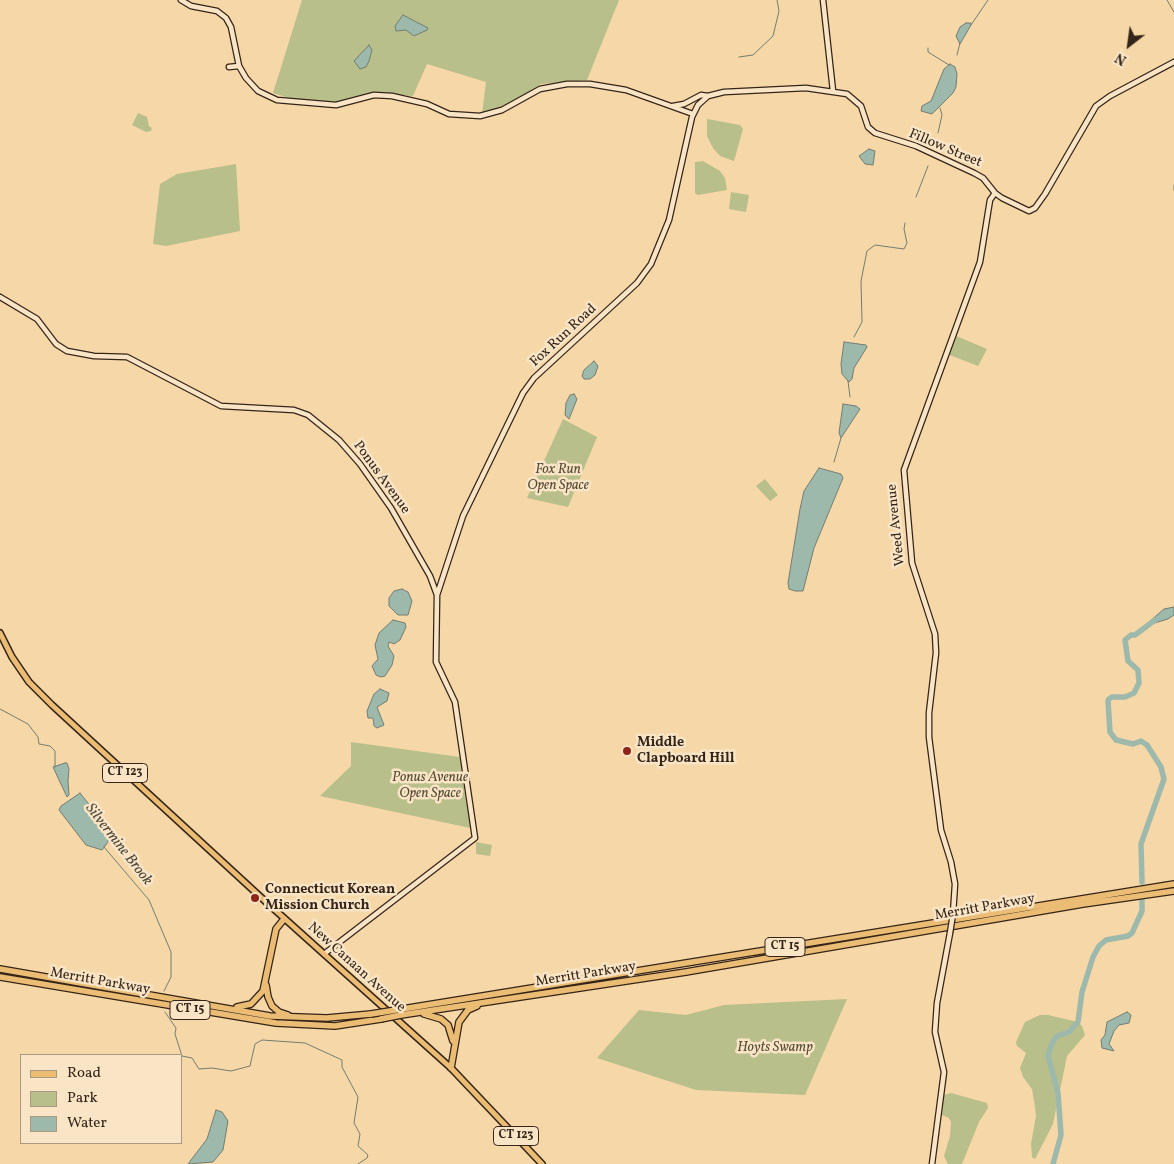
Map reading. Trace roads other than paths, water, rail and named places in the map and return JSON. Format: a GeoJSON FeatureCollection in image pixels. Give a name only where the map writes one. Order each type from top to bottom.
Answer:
{"type":"FeatureCollection","features":[{"type":"Feature","properties":{"kind":"highway","name":"Merritt Parkway"},"geometry":{"type":"LineString","coordinates":[[0,969],[270,1016],[338,1018],[1174,884]]}},
{"type":"Feature","properties":{"kind":"highway","name":"Merritt Parkway"},"geometry":{"type":"LineString","coordinates":[[0,977],[276,1023],[328,1026],[686,972],[1064,907],[1174,891]]}},
{"type":"Feature","properties":{"kind":"highway"},"geometry":{"type":"LineString","coordinates":[[218,1007],[245,1007],[259,998],[266,984],[276,929],[284,919]]}},
{"type":"Feature","properties":{"kind":"highway"},"geometry":{"type":"LineString","coordinates":[[266,984],[269,1000],[276,1010],[302,1018]]}},
{"type":"Feature","properties":{"kind":"highway"},"geometry":{"type":"LineString","coordinates":[[451,1068],[454,1044],[460,1022],[468,1010],[496,1001]]}},
{"type":"Feature","properties":{"kind":"highway"},"geometry":{"type":"LineString","coordinates":[[415,1013],[435,1015],[441,1019],[448,1025],[454,1044]]}},
{"type":"Feature","properties":{"kind":"main road","name":"New Canaan Avenue"},"geometry":{"type":"LineString","coordinates":[[0,633],[12,657],[29,682],[52,705],[284,919],[451,1068],[542,1164]]}},
{"type":"Feature","properties":{"kind":"street"},"geometry":{"type":"LineString","coordinates":[[181,0],[192,7],[217,11],[226,18],[231,27],[239,66],[251,83],[265,94],[277,100],[310,105],[336,106],[382,95],[412,100],[458,116],[480,116],[502,110],[540,89],[566,84],[611,86],[693,114],[698,105],[708,96]]}},
{"type":"Feature","properties":{"kind":"street"},"geometry":{"type":"LineString","coordinates":[[823,0],[833,91]]}},
{"type":"Feature","properties":{"kind":"street","name":"Fillow Street"},"geometry":{"type":"LineString","coordinates":[[672,106],[690,101],[701,95],[708,96],[724,92],[802,88],[847,94],[856,100],[863,110],[868,127],[875,133],[916,146],[974,173],[987,181],[995,193],[1024,210],[1036,208],[1098,104],[1174,62]]}},
{"type":"Feature","properties":{"kind":"street"},"geometry":{"type":"LineString","coordinates":[[229,67],[239,66]]}},
{"type":"Feature","properties":{"kind":"street"},"geometry":{"type":"LineString","coordinates":[[690,101],[698,105]]}},
{"type":"Feature","properties":{"kind":"street","name":"Fox Run Road"},"geometry":{"type":"LineString","coordinates":[[437,595],[463,516],[523,393],[534,378],[638,283],[651,264],[668,220],[693,114]]}},
{"type":"Feature","properties":{"kind":"street","name":"Weed Avenue"},"geometry":{"type":"LineString","coordinates":[[932,1164],[944,1072],[935,1032],[936,1012],[953,914],[955,884],[943,836],[928,720],[936,653],[935,634],[912,563],[904,470],[980,262],[990,200],[995,193]]}},
{"type":"Feature","properties":{"kind":"street","name":"Ponus Avenue"},"geometry":{"type":"LineString","coordinates":[[0,297],[38,319],[56,344],[67,351],[94,356],[128,357],[220,406],[294,410],[308,415],[339,440],[360,464],[391,508],[430,576],[437,595],[436,659],[454,702],[475,838],[324,954]]}},
{"type":"Feature","properties":{"kind":"street"},"geometry":{"type":"LineString","coordinates":[[430,576],[442,577]]}},
{"type":"Feature","properties":{"kind":"water"},"geometry":{"type":"Polygon","coordinates":[[[403,15],[428,28],[427,30],[414,36],[406,30],[396,31],[395,26],[403,15]]]}},
{"type":"Feature","properties":{"kind":"water"},"geometry":{"type":"Polygon","coordinates":[[[966,23],[971,23],[971,25],[960,44],[956,36],[960,27],[966,23]]]}},
{"type":"Feature","properties":{"kind":"water"},"geometry":{"type":"Polygon","coordinates":[[[369,45],[372,50],[369,61],[366,67],[360,69],[354,61],[369,45]]]}},
{"type":"Feature","properties":{"kind":"water"},"geometry":{"type":"Polygon","coordinates":[[[950,64],[955,67],[957,74],[956,87],[953,93],[932,114],[921,111],[922,106],[931,101],[944,69],[950,64]]]}},
{"type":"Feature","properties":{"kind":"water"},"geometry":{"type":"Polygon","coordinates":[[[869,149],[875,151],[873,165],[865,164],[859,156],[869,149]]]}},
{"type":"Feature","properties":{"kind":"water"},"geometry":{"type":"Polygon","coordinates":[[[844,342],[866,345],[867,347],[854,368],[852,379],[849,382],[842,374],[841,364],[844,342]]]}},
{"type":"Feature","properties":{"kind":"water"},"geometry":{"type":"Polygon","coordinates":[[[594,361],[598,366],[595,375],[590,379],[584,379],[582,376],[584,370],[594,361]]]}},
{"type":"Feature","properties":{"kind":"water"},"geometry":{"type":"Polygon","coordinates":[[[574,394],[577,399],[569,419],[565,415],[566,403],[570,395],[574,394]]]}},
{"type":"Feature","properties":{"kind":"water"},"geometry":{"type":"Polygon","coordinates":[[[843,404],[856,406],[860,409],[841,438],[839,433],[843,404]]]}},
{"type":"Feature","properties":{"kind":"water"},"geometry":{"type":"Polygon","coordinates":[[[819,468],[841,474],[843,478],[814,548],[803,591],[795,591],[789,589],[788,583],[800,509],[804,491],[819,468]]]}},
{"type":"Feature","properties":{"kind":"water"},"geometry":{"type":"Polygon","coordinates":[[[402,589],[408,592],[412,601],[408,615],[398,615],[389,606],[389,598],[394,591],[402,589]]]}},
{"type":"Feature","properties":{"kind":"water"},"geometry":{"type":"Polygon","coordinates":[[[1174,607],[1174,615],[1168,619],[1151,624],[1149,622],[1164,609],[1174,607]]]}},
{"type":"Feature","properties":{"kind":"water"},"geometry":{"type":"Polygon","coordinates":[[[393,620],[405,623],[406,627],[400,640],[394,644],[389,642],[388,646],[394,656],[392,665],[385,676],[381,677],[376,675],[372,666],[378,659],[375,645],[379,633],[393,620]]]}},
{"type":"Feature","properties":{"kind":"water"},"geometry":{"type":"Polygon","coordinates":[[[380,689],[389,693],[387,701],[377,707],[384,725],[377,728],[374,726],[373,718],[368,718],[367,711],[374,694],[380,689]]]}},
{"type":"Feature","properties":{"kind":"water"},"geometry":{"type":"Polygon","coordinates":[[[67,763],[69,769],[69,795],[67,797],[53,767],[67,763]]]}},
{"type":"Feature","properties":{"kind":"water"},"geometry":{"type":"Polygon","coordinates":[[[80,793],[108,828],[108,842],[102,850],[86,845],[59,810],[61,806],[80,793]]]}},
{"type":"Feature","properties":{"kind":"water"},"geometry":{"type":"Polygon","coordinates":[[[1127,1012],[1131,1015],[1129,1023],[1119,1025],[1114,1031],[1109,1044],[1114,1051],[1102,1048],[1101,1040],[1105,1035],[1107,1022],[1127,1012]]]}},
{"type":"Feature","properties":{"kind":"water"},"geometry":{"type":"Polygon","coordinates":[[[216,1110],[222,1112],[228,1121],[223,1150],[213,1162],[188,1164],[207,1139],[216,1110]]]}},
{"type":"Feature","properties":{"kind":"waterway"},"geometry":{"type":"LineString","coordinates":[[739,57],[753,55],[773,36],[779,11],[777,0]]}},
{"type":"Feature","properties":{"kind":"waterway"},"geometry":{"type":"LineString","coordinates":[[971,25],[988,0]]}},
{"type":"Feature","properties":{"kind":"waterway"},"geometry":{"type":"LineString","coordinates":[[1167,0],[1174,12]]}},
{"type":"Feature","properties":{"kind":"waterway"},"geometry":{"type":"LineString","coordinates":[[957,55],[960,43]]}},
{"type":"Feature","properties":{"kind":"waterway"},"geometry":{"type":"LineString","coordinates":[[928,48],[928,52],[949,65]]}},
{"type":"Feature","properties":{"kind":"waterway"},"geometry":{"type":"LineString","coordinates":[[938,133],[942,115],[940,108]]}},
{"type":"Feature","properties":{"kind":"waterway"},"geometry":{"type":"LineString","coordinates":[[916,197],[928,166]]}},
{"type":"Feature","properties":{"kind":"waterway"},"geometry":{"type":"LineString","coordinates":[[1174,185],[1174,190]]}},
{"type":"Feature","properties":{"kind":"waterway"},"geometry":{"type":"LineString","coordinates":[[854,337],[862,322],[861,281],[867,251],[875,245],[904,249],[907,243],[904,229],[905,223]]}},
{"type":"Feature","properties":{"kind":"waterway"},"geometry":{"type":"LineString","coordinates":[[848,381],[850,397]]}},
{"type":"Feature","properties":{"kind":"waterway"},"geometry":{"type":"LineString","coordinates":[[834,462],[841,438]]}},
{"type":"Feature","properties":{"kind":"waterway"},"geometry":{"type":"LineString","coordinates":[[1109,699],[1112,697],[1125,697],[1134,693],[1139,683],[1138,670],[1128,661],[1125,640],[1155,620]]}},
{"type":"Feature","properties":{"kind":"waterway"},"geometry":{"type":"LineString","coordinates":[[1108,701],[1110,732],[1116,740],[1133,744],[1141,741],[1147,745],[1161,767],[1164,779],[1141,844],[1142,882]]}},
{"type":"Feature","properties":{"kind":"waterway","name":"Silvermine Brook"},"geometry":{"type":"LineString","coordinates":[[0,709],[28,724],[38,737],[39,744],[50,746],[55,751],[55,767]]}},
{"type":"Feature","properties":{"kind":"waterway","name":"Silvermine Brook"},"geometry":{"type":"LineString","coordinates":[[104,847],[149,900],[171,952],[171,977],[164,991]]}},
{"type":"Feature","properties":{"kind":"waterway"},"geometry":{"type":"LineString","coordinates":[[1053,1164],[1061,1135],[1058,1093],[1048,1056],[1052,1043],[1057,1036],[1069,1032],[1078,1022],[1082,992],[1093,957],[1099,946],[1106,940],[1128,936],[1132,933],[1142,911],[1142,901]]}},
{"type":"Feature","properties":{"kind":"waterway","name":"Silvermine Brook"},"geometry":{"type":"LineString","coordinates":[[165,1012],[176,1028],[175,1034],[181,1054]]}},
{"type":"Feature","properties":{"kind":"waterway","name":"Silvermine Brook"},"geometry":{"type":"LineString","coordinates":[[182,1056],[192,1058],[199,1069],[212,1068],[231,1071],[250,1066],[255,1044],[262,1040],[305,1043],[342,1060],[342,1067],[358,1097],[354,1123],[360,1134],[358,1146],[368,1155],[367,1158],[358,1164]]}},
{"type":"Feature","properties":{"kind":"place","name":"Middle Clapboard Hill"},"geometry":{"type":"Point","coordinates":[627,751]}},
{"type":"Feature","properties":{"kind":"place","name":"Connecticut Korean Mission Church"},"geometry":{"type":"Point","coordinates":[255,898]}},
{"type":"Feature","properties":{"kind":"park label","name":"Fox Run Open Space"},"geometry":{"type":"Point","coordinates":[558,478]}},
{"type":"Feature","properties":{"kind":"park label","name":"Ponus Avenue Open Space"},"geometry":{"type":"Point","coordinates":[430,786]}},
{"type":"Feature","properties":{"kind":"park label","name":"Hoyts Swamp"},"geometry":{"type":"Point","coordinates":[775,1048]}}]}
